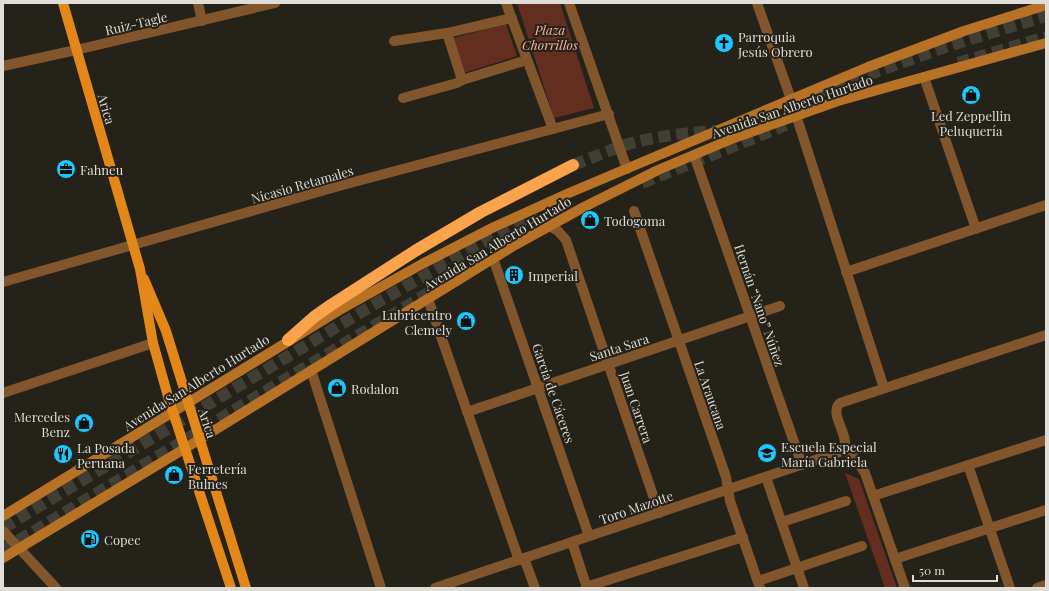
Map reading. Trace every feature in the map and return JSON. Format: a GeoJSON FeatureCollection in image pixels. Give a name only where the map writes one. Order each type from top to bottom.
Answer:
{"type":"FeatureCollection","features":[{"type":"Feature","properties":{"kind":"highway"},"geometry":{"type":"LineString","coordinates":[[288,340],[331,304],[444,233],[499,202],[574,166]]}},
{"type":"Feature","properties":{"kind":"main road","name":"Arica"},"geometry":{"type":"LineString","coordinates":[[62,3],[140,269],[153,343],[184,449],[230,588]]}},
{"type":"Feature","properties":{"kind":"main road","name":"Avenida San Alberto Hurtado"},"geometry":{"type":"LineString","coordinates":[[3,516],[288,340],[387,283],[463,242],[532,209],[868,66],[964,30],[1045,8]]}},
{"type":"Feature","properties":{"kind":"main road","name":"Avenida San Alberto Hurtado"},"geometry":{"type":"LineString","coordinates":[[3,558],[184,449],[493,258],[548,226],[646,176],[694,155],[796,115],[838,101],[1046,43]]}},
{"type":"Feature","properties":{"kind":"main road","name":"Arica"},"geometry":{"type":"LineString","coordinates":[[140,269],[166,331],[246,588]]}},
{"type":"Feature","properties":{"kind":"street"},"geometry":{"type":"LineString","coordinates":[[198,3],[202,21]]}},
{"type":"Feature","properties":{"kind":"street","name":"Ruiz-Tagle"},"geometry":{"type":"LineString","coordinates":[[3,66],[202,21],[253,6],[275,3]]}},
{"type":"Feature","properties":{"kind":"street"},"geometry":{"type":"LineString","coordinates":[[506,3],[552,129]]}},
{"type":"Feature","properties":{"kind":"street"},"geometry":{"type":"LineString","coordinates":[[569,3],[627,169]]}},
{"type":"Feature","properties":{"kind":"street"},"geometry":{"type":"LineString","coordinates":[[757,3],[792,99]]}},
{"type":"Feature","properties":{"kind":"street"},"geometry":{"type":"LineString","coordinates":[[394,41],[447,33],[512,18]]}},
{"type":"Feature","properties":{"kind":"street"},"geometry":{"type":"LineString","coordinates":[[447,33],[462,80]]}},
{"type":"Feature","properties":{"kind":"street"},"geometry":{"type":"LineString","coordinates":[[403,98],[457,83],[462,80],[527,60]]}},
{"type":"Feature","properties":{"kind":"street"},"geometry":{"type":"LineString","coordinates":[[924,77],[976,229]]}},
{"type":"Feature","properties":{"kind":"street","name":"Nicasio Retamales"},"geometry":{"type":"LineString","coordinates":[[3,282],[339,186],[609,114]]}},
{"type":"Feature","properties":{"kind":"street"},"geometry":{"type":"LineString","coordinates":[[796,115],[884,388]]}},
{"type":"Feature","properties":{"kind":"street","name":"Hernán “Nano” Núñez"},"geometry":{"type":"LineString","coordinates":[[694,155],[802,465]]}},
{"type":"Feature","properties":{"kind":"street"},"geometry":{"type":"LineString","coordinates":[[846,272],[1046,206]]}},
{"type":"Feature","properties":{"kind":"street","name":"La Araucana"},"geometry":{"type":"LineString","coordinates":[[634,211],[726,477],[730,501],[759,585]]}},
{"type":"Feature","properties":{"kind":"street","name":"Juan Carrera"},"geometry":{"type":"LineString","coordinates":[[548,226],[558,231],[566,240],[659,513]]}},
{"type":"Feature","properties":{"kind":"street","name":"García de Cáceres"},"geometry":{"type":"LineString","coordinates":[[493,258],[589,536]]}},
{"type":"Feature","properties":{"kind":"street"},"geometry":{"type":"LineString","coordinates":[[428,299],[467,412],[521,559],[535,588]]}},
{"type":"Feature","properties":{"kind":"street","name":"Santa Sara"},"geometry":{"type":"LineString","coordinates":[[467,412],[780,306]]}},
{"type":"Feature","properties":{"kind":"street"},"geometry":{"type":"LineString","coordinates":[[905,588],[865,473],[857,461],[844,448],[846,441],[836,414],[838,405],[884,388],[1046,334]]}},
{"type":"Feature","properties":{"kind":"street"},"geometry":{"type":"LineString","coordinates":[[3,393],[153,343]]}},
{"type":"Feature","properties":{"kind":"street"},"geometry":{"type":"LineString","coordinates":[[311,370],[382,588]]}},
{"type":"Feature","properties":{"kind":"street"},"geometry":{"type":"LineString","coordinates":[[873,496],[1046,440]]}},
{"type":"Feature","properties":{"kind":"street","name":"Toro Mazotte"},"geometry":{"type":"LineString","coordinates":[[435,588],[802,465],[839,452],[844,448]]}},
{"type":"Feature","properties":{"kind":"street"},"geometry":{"type":"LineString","coordinates":[[968,465],[1010,588]]}},
{"type":"Feature","properties":{"kind":"street"},"geometry":{"type":"LineString","coordinates":[[766,477],[804,588]]}},
{"type":"Feature","properties":{"kind":"street"},"geometry":{"type":"LineString","coordinates":[[782,522],[846,501]]}},
{"type":"Feature","properties":{"kind":"street"},"geometry":{"type":"LineString","coordinates":[[895,559],[1046,510]]}},
{"type":"Feature","properties":{"kind":"street"},"geometry":{"type":"LineString","coordinates":[[3,531],[56,588]]}},
{"type":"Feature","properties":{"kind":"street"},"geometry":{"type":"LineString","coordinates":[[572,542],[587,587],[743,537]]}},
{"type":"Feature","properties":{"kind":"street"},"geometry":{"type":"LineString","coordinates":[[759,585],[797,568],[862,546]]}},
{"type":"Feature","properties":{"kind":"street"},"geometry":{"type":"LineString","coordinates":[[1037,588],[1046,585]]}},
{"type":"Feature","properties":{"kind":"green space","name":"Plaza Chorrillos"},"geometry":{"type":"Polygon","coordinates":[[[517,3],[560,3],[594,108],[554,118],[517,3]]]}},
{"type":"Feature","properties":{"kind":"green space"},"geometry":{"type":"Polygon","coordinates":[[[506,24],[517,56],[464,73],[453,38],[506,24]]]}},
{"type":"Feature","properties":{"kind":"green space"},"geometry":{"type":"Polygon","coordinates":[[[845,473],[859,479],[897,588],[885,588],[845,473]]]}},
{"type":"Feature","properties":{"kind":"tunnel"},"geometry":{"type":"LineString","coordinates":[[817,93],[945,47],[1046,16]]}},
{"type":"Feature","properties":{"kind":"tunnel"},"geometry":{"type":"LineString","coordinates":[[958,63],[1046,37]]}},
{"type":"Feature","properties":{"kind":"tunnel"},"geometry":{"type":"LineString","coordinates":[[642,183],[786,125]]}},
{"type":"Feature","properties":{"kind":"tunnel"},"geometry":{"type":"LineString","coordinates":[[573,165],[619,147],[648,139],[671,135],[717,131]]}},
{"type":"Feature","properties":{"kind":"tunnel"},"geometry":{"type":"LineString","coordinates":[[3,528],[378,302],[536,213]]}},
{"type":"Feature","properties":{"kind":"tunnel"},"geometry":{"type":"LineString","coordinates":[[3,550],[430,292]]}},
{"type":"Feature","properties":{"kind":"place","name":"Parroquia Jesús Obrero"},"geometry":{"type":"Point","coordinates":[724,43]}},
{"type":"Feature","properties":{"kind":"place","name":"Led Zeppellin Peluquería"},"geometry":{"type":"Point","coordinates":[971,95]}},
{"type":"Feature","properties":{"kind":"place","name":"Fahneu"},"geometry":{"type":"Point","coordinates":[66,169]}},
{"type":"Feature","properties":{"kind":"place","name":"Todogoma"},"geometry":{"type":"Point","coordinates":[590,220]}},
{"type":"Feature","properties":{"kind":"place","name":"Imperial"},"geometry":{"type":"Point","coordinates":[514,275]}},
{"type":"Feature","properties":{"kind":"place","name":"Lubricentro Clemely"},"geometry":{"type":"Point","coordinates":[466,321]}},
{"type":"Feature","properties":{"kind":"place","name":"Rodalon"},"geometry":{"type":"Point","coordinates":[337,388]}},
{"type":"Feature","properties":{"kind":"place","name":"Mercedes Benz"},"geometry":{"type":"Point","coordinates":[84,423]}},
{"type":"Feature","properties":{"kind":"place","name":"Escuela Especial María Gabriela"},"geometry":{"type":"Point","coordinates":[767,453]}},
{"type":"Feature","properties":{"kind":"place","name":"La Posada Peruana"},"geometry":{"type":"Point","coordinates":[63,454]}},
{"type":"Feature","properties":{"kind":"place","name":"Ferretería Bulnes"},"geometry":{"type":"Point","coordinates":[174,475]}},
{"type":"Feature","properties":{"kind":"place","name":"Copec"},"geometry":{"type":"Point","coordinates":[90,539]}}]}
